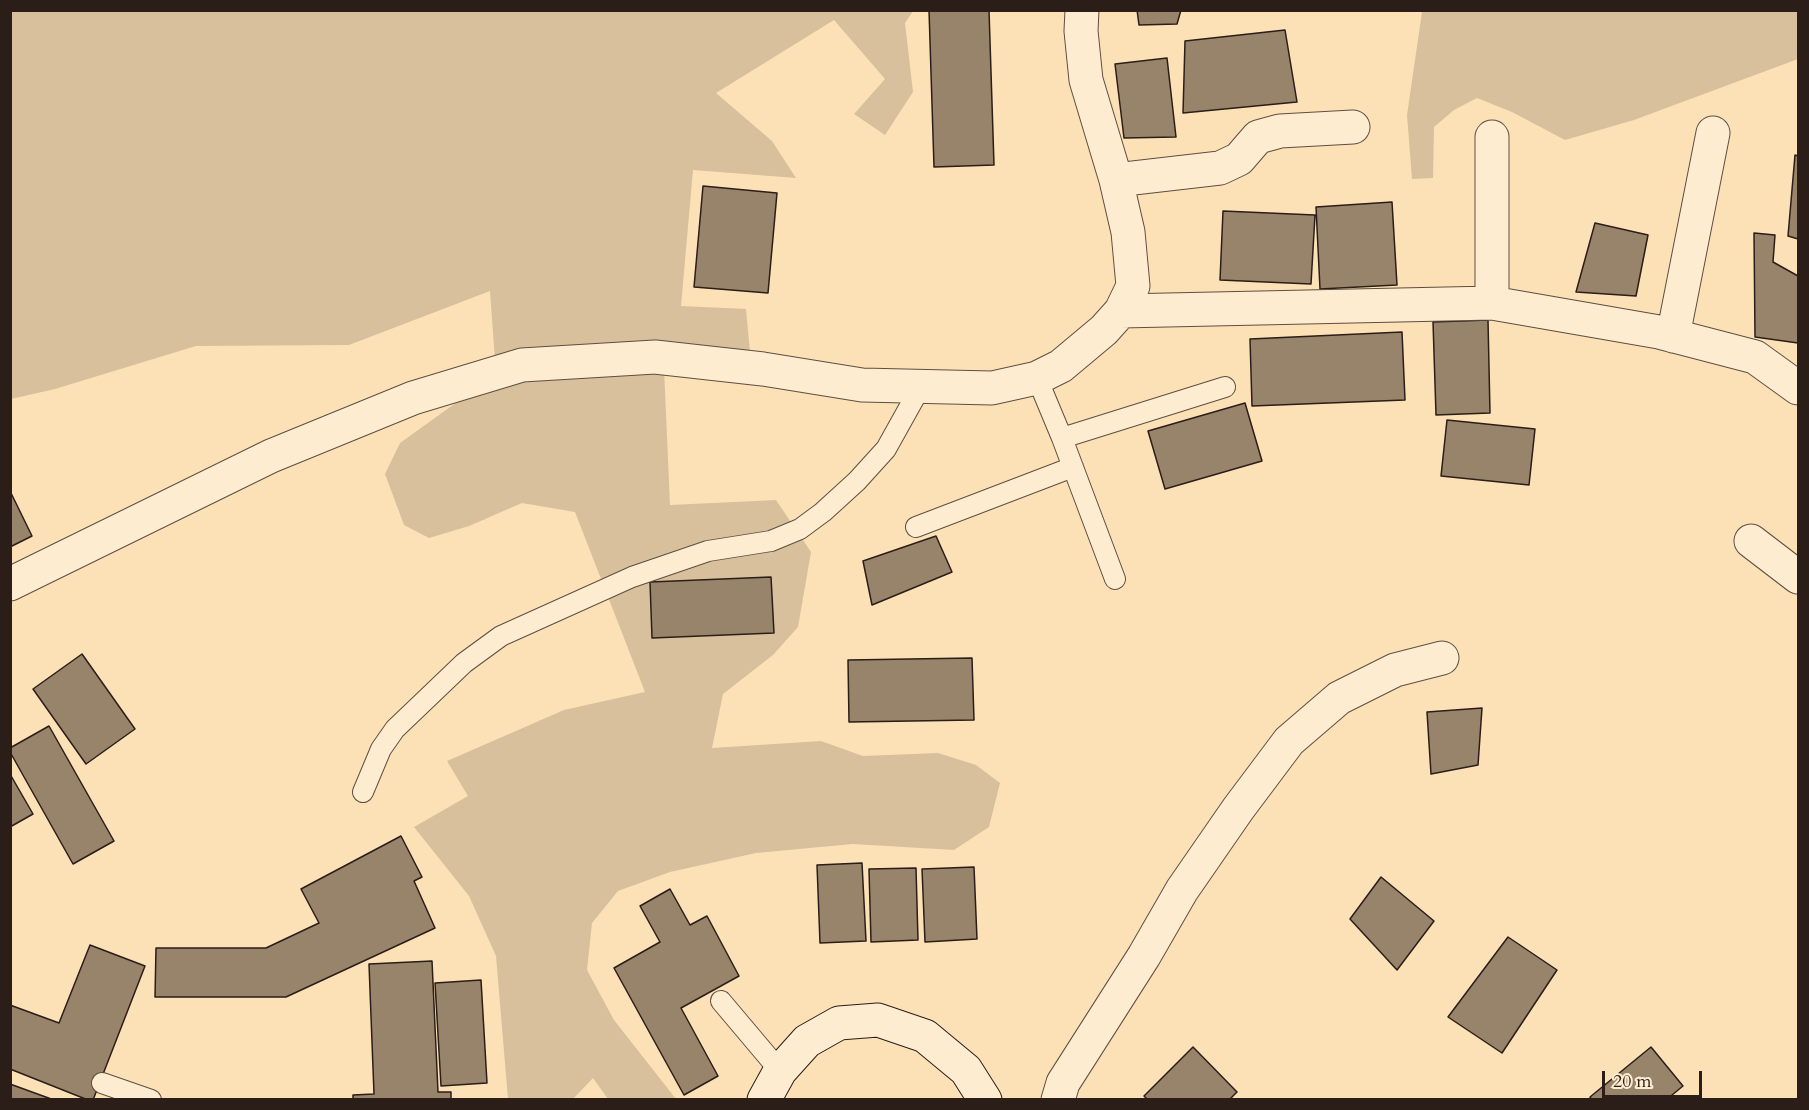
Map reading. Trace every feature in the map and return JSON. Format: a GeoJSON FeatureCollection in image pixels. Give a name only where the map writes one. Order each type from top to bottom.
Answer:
{"type":"FeatureCollection","features":[{"type":"Feature","properties":{"kind":"street"},"geometry":{"type":"LineString","coordinates":[[10,584],[271,456],[413,398],[522,365],[655,357],[763,369],[862,385],[920,388],[992,388],[1037,378],[1061,366],[1104,330],[1121,311],[1133,286],[1128,232],[1116,180],[1086,80],[1082,10]]}},
{"type":"Feature","properties":{"kind":"street"},"geometry":{"type":"LineString","coordinates":[[1116,180],[1220,168],[1239,159],[1258,137],[1280,131],[1353,127]]}},
{"type":"Feature","properties":{"kind":"street"},"geometry":{"type":"LineString","coordinates":[[1673,336],[1713,133]]}},
{"type":"Feature","properties":{"kind":"street"},"geometry":{"type":"LineString","coordinates":[[1492,137],[1492,303]]}},
{"type":"Feature","properties":{"kind":"street"},"geometry":{"type":"LineString","coordinates":[[1121,311],[1492,303],[1673,336],[1755,357],[1798,388]]}},
{"type":"Feature","properties":{"kind":"street"},"geometry":{"type":"LineString","coordinates":[[1751,541],[1798,578]]}},
{"type":"Feature","properties":{"kind":"street"},"geometry":{"type":"LineString","coordinates":[[1058,1100],[1062,1083],[1144,956],[1182,890],[1289,741],[1339,698],[1395,670],[1442,658]]}},
{"type":"Feature","properties":{"kind":"street"},"geometry":{"type":"LineString","coordinates":[[764,1100],[780,1071],[807,1041],[839,1023],[879,1020],[925,1036],[966,1070],[985,1100]]}},
{"type":"Feature","properties":{"kind":"lane"},"geometry":{"type":"LineString","coordinates":[[1037,378],[1115,579]]}},
{"type":"Feature","properties":{"kind":"lane"},"geometry":{"type":"LineString","coordinates":[[1062,438],[1225,387]]}},
{"type":"Feature","properties":{"kind":"lane"},"geometry":{"type":"LineString","coordinates":[[363,792],[381,748],[395,729],[464,663],[501,636],[632,577],[708,551],[771,540],[800,529],[823,512],[857,481],[886,449],[920,388]]}},
{"type":"Feature","properties":{"kind":"lane"},"geometry":{"type":"LineString","coordinates":[[916,527],[1072,467]]}},
{"type":"Feature","properties":{"kind":"lane"},"geometry":{"type":"LineString","coordinates":[[721,1001],[780,1071]]}},
{"type":"Feature","properties":{"kind":"lane"},"geometry":{"type":"LineString","coordinates":[[102,1083],[151,1100]]}},
{"type":"Feature","properties":{"kind":"shaded area"},"geometry":{"type":"Polygon","coordinates":[[[1426,10],[1798,11],[1798,59],[1634,120],[1565,140],[1512,112],[1477,98],[1454,110],[1434,127],[1433,178],[1412,179],[1407,115],[1422,12],[1426,10]]]}},
{"type":"Feature","properties":{"kind":"shaded area"},"geometry":{"type":"Polygon","coordinates":[[[10,11],[913,11],[905,23],[913,92],[885,135],[854,114],[885,79],[834,20],[716,93],[772,141],[796,178],[693,170],[681,306],[746,309],[750,352],[663,345],[670,505],[776,500],[811,552],[798,627],[773,655],[723,694],[712,748],[821,741],[863,756],[938,753],[976,765],[1000,783],[989,827],[954,850],[853,844],[756,853],[670,872],[618,891],[592,923],[587,970],[614,1020],[676,1099],[608,1099],[593,1078],[573,1099],[508,1099],[496,956],[469,896],[414,827],[468,796],[447,761],[564,710],[645,692],[575,512],[522,503],[469,526],[429,538],[404,525],[385,474],[400,443],[496,374],[490,291],[349,345],[196,346],[55,389],[11,399],[10,11]]]}},
{"type":"Feature","properties":{"kind":"building"},"geometry":{"type":"Polygon","coordinates":[[[929,10],[989,10],[994,165],[934,167],[929,10]]]}},
{"type":"Feature","properties":{"kind":"building"},"geometry":{"type":"Polygon","coordinates":[[[1137,10],[1181,10],[1177,24],[1139,25],[1137,10]]]}},
{"type":"Feature","properties":{"kind":"building"},"geometry":{"type":"Polygon","coordinates":[[[1285,30],[1297,102],[1183,113],[1185,41],[1285,30]]]}},
{"type":"Feature","properties":{"kind":"building"},"geometry":{"type":"Polygon","coordinates":[[[1167,58],[1176,137],[1124,138],[1115,64],[1167,58]]]}},
{"type":"Feature","properties":{"kind":"building"},"geometry":{"type":"Polygon","coordinates":[[[1795,155],[1798,156],[1798,239],[1788,236],[1795,155]]]}},
{"type":"Feature","properties":{"kind":"building"},"geometry":{"type":"Polygon","coordinates":[[[703,186],[777,193],[768,293],[694,287],[703,186]]]}},
{"type":"Feature","properties":{"kind":"building"},"geometry":{"type":"Polygon","coordinates":[[[1392,202],[1397,285],[1320,289],[1316,207],[1392,202]]]}},
{"type":"Feature","properties":{"kind":"building"},"geometry":{"type":"Polygon","coordinates":[[[1223,211],[1315,215],[1311,284],[1220,280],[1223,211]]]}},
{"type":"Feature","properties":{"kind":"building"},"geometry":{"type":"Polygon","coordinates":[[[1595,223],[1648,235],[1636,296],[1576,292],[1595,223]]]}},
{"type":"Feature","properties":{"kind":"building"},"geometry":{"type":"Polygon","coordinates":[[[1754,233],[1775,235],[1773,262],[1798,276],[1798,343],[1755,337],[1754,233]]]}},
{"type":"Feature","properties":{"kind":"building"},"geometry":{"type":"Polygon","coordinates":[[[1488,320],[1490,413],[1436,415],[1433,322],[1488,320]]]}},
{"type":"Feature","properties":{"kind":"building"},"geometry":{"type":"Polygon","coordinates":[[[1402,332],[1405,400],[1252,406],[1250,339],[1402,332]]]}},
{"type":"Feature","properties":{"kind":"building"},"geometry":{"type":"Polygon","coordinates":[[[1245,403],[1262,461],[1165,489],[1148,431],[1245,403]]]}},
{"type":"Feature","properties":{"kind":"building"},"geometry":{"type":"Polygon","coordinates":[[[1447,420],[1535,429],[1529,485],[1441,476],[1447,420]]]}},
{"type":"Feature","properties":{"kind":"building"},"geometry":{"type":"Polygon","coordinates":[[[10,491],[32,536],[10,547],[10,491]]]}},
{"type":"Feature","properties":{"kind":"building"},"geometry":{"type":"Polygon","coordinates":[[[936,536],[952,572],[872,605],[863,561],[936,536]]]}},
{"type":"Feature","properties":{"kind":"building"},"geometry":{"type":"Polygon","coordinates":[[[771,577],[774,633],[652,638],[650,582],[771,577]]]}},
{"type":"Feature","properties":{"kind":"building"},"geometry":{"type":"Polygon","coordinates":[[[82,654],[135,729],[86,764],[33,689],[82,654]]]}},
{"type":"Feature","properties":{"kind":"building"},"geometry":{"type":"Polygon","coordinates":[[[972,658],[974,720],[849,722],[848,660],[972,658]]]}},
{"type":"Feature","properties":{"kind":"building"},"geometry":{"type":"Polygon","coordinates":[[[1482,708],[1478,765],[1431,774],[1427,712],[1482,708]]]}},
{"type":"Feature","properties":{"kind":"building"},"geometry":{"type":"Polygon","coordinates":[[[49,726],[114,841],[73,864],[10,752],[10,748],[49,726]]]}},
{"type":"Feature","properties":{"kind":"building"},"geometry":{"type":"Polygon","coordinates":[[[10,774],[33,814],[10,827],[10,774]]]}},
{"type":"Feature","properties":{"kind":"building"},"geometry":{"type":"Polygon","coordinates":[[[401,836],[422,877],[414,881],[435,928],[286,997],[155,997],[156,948],[266,948],[319,923],[301,889],[401,836]]]}},
{"type":"Feature","properties":{"kind":"building"},"geometry":{"type":"Polygon","coordinates":[[[862,863],[866,941],[820,943],[817,865],[862,863]]]}},
{"type":"Feature","properties":{"kind":"building"},"geometry":{"type":"Polygon","coordinates":[[[974,867],[977,939],[925,942],[922,869],[974,867]]]}},
{"type":"Feature","properties":{"kind":"building"},"geometry":{"type":"Polygon","coordinates":[[[916,868],[918,940],[871,942],[869,869],[916,868]]]}},
{"type":"Feature","properties":{"kind":"building"},"geometry":{"type":"Polygon","coordinates":[[[1381,877],[1434,921],[1397,970],[1350,919],[1381,877]]]}},
{"type":"Feature","properties":{"kind":"building"},"geometry":{"type":"Polygon","coordinates":[[[670,889],[690,925],[707,916],[739,976],[681,1008],[718,1076],[684,1095],[614,968],[660,942],[640,906],[670,889]]]}},
{"type":"Feature","properties":{"kind":"building"},"geometry":{"type":"Polygon","coordinates":[[[1508,937],[1557,970],[1502,1053],[1448,1017],[1508,937]]]}},
{"type":"Feature","properties":{"kind":"building"},"geometry":{"type":"Polygon","coordinates":[[[90,945],[145,966],[93,1100],[10,1069],[10,1005],[59,1023],[90,945]]]}},
{"type":"Feature","properties":{"kind":"building"},"geometry":{"type":"Polygon","coordinates":[[[432,961],[438,1092],[451,1092],[451,1100],[353,1100],[353,1095],[374,1094],[369,964],[432,961]]]}},
{"type":"Feature","properties":{"kind":"building"},"geometry":{"type":"Polygon","coordinates":[[[481,980],[487,1083],[441,1086],[435,983],[481,980]]]}},
{"type":"Feature","properties":{"kind":"building"},"geometry":{"type":"Polygon","coordinates":[[[1193,1047],[1237,1092],[1229,1100],[1148,1100],[1144,1096],[1193,1047]]]}},
{"type":"Feature","properties":{"kind":"building"},"geometry":{"type":"Polygon","coordinates":[[[1651,1047],[1683,1086],[1666,1100],[1592,1100],[1590,1097],[1651,1047]]]}},
{"type":"Feature","properties":{"kind":"building"},"geometry":{"type":"Polygon","coordinates":[[[10,1084],[54,1100],[10,1100],[10,1084]]]}}]}
